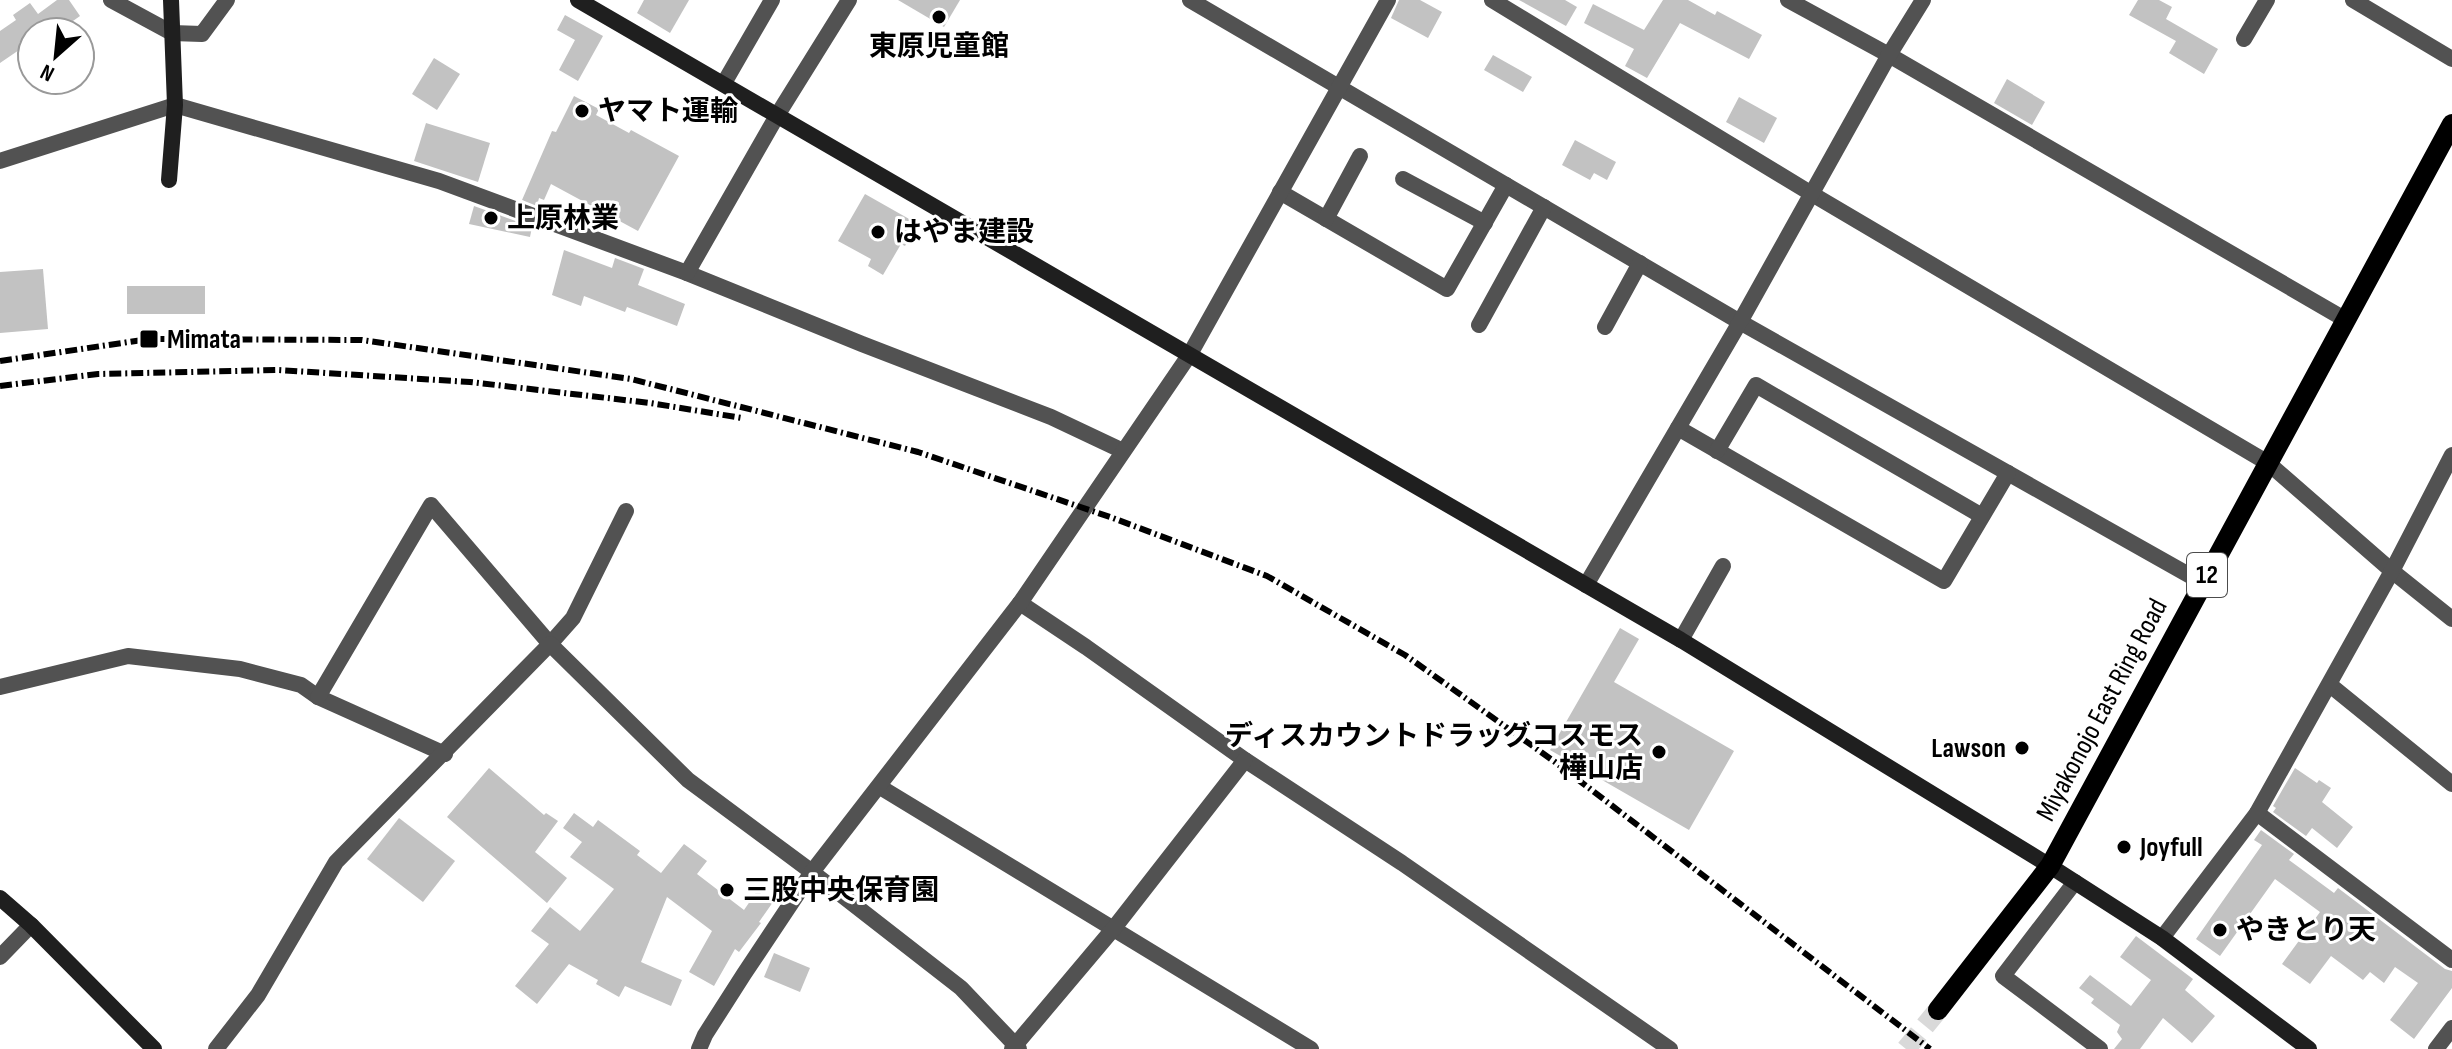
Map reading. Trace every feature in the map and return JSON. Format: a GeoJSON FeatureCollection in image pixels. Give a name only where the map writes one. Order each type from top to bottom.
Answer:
{"type":"FeatureCollection","features":[{"type":"Feature","properties":{"kind":"main road","name":"Miyakonojo East Ring Road"},"geometry":{"type":"LineString","coordinates":[[1938,1010],[2050,866],[2452,124]]}},
{"type":"Feature","properties":{"kind":"street"},"geometry":{"type":"LineString","coordinates":[[111,0],[172,33],[202,34],[227,0]]}},
{"type":"Feature","properties":{"kind":"street"},"geometry":{"type":"LineString","coordinates":[[169,180],[175,105],[171,0]]}},
{"type":"Feature","properties":{"kind":"street"},"geometry":{"type":"LineString","coordinates":[[578,0],[1681,640],[2162,938],[2309,1049]]}},
{"type":"Feature","properties":{"kind":"street"},"geometry":{"type":"LineString","coordinates":[[724,83],[772,0]]}},
{"type":"Feature","properties":{"kind":"street"},"geometry":{"type":"LineString","coordinates":[[687,273],[778,114],[849,0]]}},
{"type":"Feature","properties":{"kind":"street"},"geometry":{"type":"LineString","coordinates":[[1190,0],[1740,322],[2203,583]]}},
{"type":"Feature","properties":{"kind":"street"},"geometry":{"type":"LineString","coordinates":[[699,1049],[728,998],[812,872],[1020,603],[1190,354],[1388,0]]}},
{"type":"Feature","properties":{"kind":"street"},"geometry":{"type":"LineString","coordinates":[[1492,0],[1812,194],[2268,463],[2452,619]]}},
{"type":"Feature","properties":{"kind":"street"},"geometry":{"type":"LineString","coordinates":[[1788,0],[1889,55],[2346,320]]}},
{"type":"Feature","properties":{"kind":"street"},"geometry":{"type":"LineString","coordinates":[[1586,585],[1923,0]]}},
{"type":"Feature","properties":{"kind":"street"},"geometry":{"type":"LineString","coordinates":[[2244,39],[2267,0]]}},
{"type":"Feature","properties":{"kind":"street"},"geometry":{"type":"LineString","coordinates":[[2353,0],[2452,59]]}},
{"type":"Feature","properties":{"kind":"street"},"geometry":{"type":"LineString","coordinates":[[0,161],[175,105],[439,181],[687,273],[1051,417],[1123,451]]}},
{"type":"Feature","properties":{"kind":"street"},"geometry":{"type":"LineString","coordinates":[[1326,219],[1360,156]]}},
{"type":"Feature","properties":{"kind":"street"},"geometry":{"type":"LineString","coordinates":[[1403,179],[1485,223]]}},
{"type":"Feature","properties":{"kind":"street"},"geometry":{"type":"LineString","coordinates":[[1280,192],[1447,289],[1506,185]]}},
{"type":"Feature","properties":{"kind":"street"},"geometry":{"type":"LineString","coordinates":[[1479,325],[1544,207]]}},
{"type":"Feature","properties":{"kind":"street"},"geometry":{"type":"LineString","coordinates":[[1605,327],[1640,263]]}},
{"type":"Feature","properties":{"kind":"street"},"geometry":{"type":"LineString","coordinates":[[1717,451],[1756,385],[1982,516]]}},
{"type":"Feature","properties":{"kind":"street"},"geometry":{"type":"LineString","coordinates":[[1678,428],[1944,581],[2008,473]]}},
{"type":"Feature","properties":{"kind":"street"},"geometry":{"type":"LineString","coordinates":[[2162,938],[2257,813],[2330,685],[2452,455]]}},
{"type":"Feature","properties":{"kind":"street"},"geometry":{"type":"LineString","coordinates":[[318,697],[431,505],[550,644],[688,780],[961,988],[1015,1048],[1114,928],[1245,760]]}},
{"type":"Feature","properties":{"kind":"street"},"geometry":{"type":"LineString","coordinates":[[216,1049],[258,995],[336,862],[445,754],[573,618],[626,511]]}},
{"type":"Feature","properties":{"kind":"street"},"geometry":{"type":"LineString","coordinates":[[1681,640],[1723,566]]}},
{"type":"Feature","properties":{"kind":"street"},"geometry":{"type":"LineString","coordinates":[[1020,603],[1670,1049]]}},
{"type":"Feature","properties":{"kind":"street"},"geometry":{"type":"LineString","coordinates":[[0,687],[128,656],[240,669],[301,685],[318,697],[445,754]]}},
{"type":"Feature","properties":{"kind":"street"},"geometry":{"type":"LineString","coordinates":[[2330,685],[2452,784]]}},
{"type":"Feature","properties":{"kind":"street"},"geometry":{"type":"LineString","coordinates":[[880,787],[1311,1049]]}},
{"type":"Feature","properties":{"kind":"street"},"geometry":{"type":"LineString","coordinates":[[2257,813],[2452,960]]}},
{"type":"Feature","properties":{"kind":"street"},"geometry":{"type":"LineString","coordinates":[[2075,882],[2003,976],[2100,1049]]}},
{"type":"Feature","properties":{"kind":"street"},"geometry":{"type":"LineString","coordinates":[[0,898],[31,925],[154,1049]]}},
{"type":"Feature","properties":{"kind":"street"},"geometry":{"type":"LineString","coordinates":[[0,957],[31,925]]}},
{"type":"Feature","properties":{"kind":"street"},"geometry":{"type":"LineString","coordinates":[[2436,1049],[2452,1028]]}},
{"type":"Feature","properties":{"kind":"building"},"geometry":{"type":"Polygon","coordinates":[[[57,0],[69,0],[80,16],[16,16],[16,20],[13,15],[30,3],[38,14],[57,0]]]}},
{"type":"Feature","properties":{"kind":"building"},"geometry":{"type":"Polygon","coordinates":[[[644,0],[689,0],[670,33],[637,13],[644,0]]]}},
{"type":"Feature","properties":{"kind":"building","name":"東原児童館"},"geometry":{"type":"Polygon","coordinates":[[[898,0],[960,0],[944,27],[898,0]]]}},
{"type":"Feature","properties":{"kind":"building"},"geometry":{"type":"Polygon","coordinates":[[[1399,0],[1420,0],[1442,12],[1428,38],[1391,18],[1399,0]]]}},
{"type":"Feature","properties":{"kind":"building"},"geometry":{"type":"Polygon","coordinates":[[[1519,0],[1565,0],[1577,7],[1566,26],[1519,0]]]}},
{"type":"Feature","properties":{"kind":"building"},"geometry":{"type":"Polygon","coordinates":[[[1663,0],[1688,0],[1715,15],[1717,11],[1762,35],[1749,59],[1680,23],[1647,78],[1625,66],[1634,49],[1584,23],[1593,4],[1644,30],[1663,0]]]}},
{"type":"Feature","properties":{"kind":"building"},"geometry":{"type":"Polygon","coordinates":[[[2138,0],[2159,0],[2172,7],[2166,19],[2218,49],[2204,74],[2169,53],[2176,41],[2129,15],[2138,0]]]}},
{"type":"Feature","properties":{"kind":"building"},"geometry":{"type":"Polygon","coordinates":[[[565,15],[603,36],[578,81],[559,70],[575,40],[557,30],[565,15]]]}},
{"type":"Feature","properties":{"kind":"building"},"geometry":{"type":"Polygon","coordinates":[[[16,20],[16,52],[0,63],[0,31],[16,20]]]}},
{"type":"Feature","properties":{"kind":"building"},"geometry":{"type":"Polygon","coordinates":[[[1493,55],[1532,77],[1523,92],[1484,70],[1493,55]]]}},
{"type":"Feature","properties":{"kind":"building"},"geometry":{"type":"Polygon","coordinates":[[[434,58],[460,74],[437,110],[412,94],[434,58]]]}},
{"type":"Feature","properties":{"kind":"building"},"geometry":{"type":"Polygon","coordinates":[[[2007,79],[2045,102],[2032,125],[1994,103],[2007,79]]]}},
{"type":"Feature","properties":{"kind":"building"},"geometry":{"type":"Polygon","coordinates":[[[574,96],[599,109],[596,115],[679,156],[638,231],[551,184],[544,200],[539,198],[537,206],[522,200],[552,131],[556,132],[574,96]]]}},
{"type":"Feature","properties":{"kind":"building"},"geometry":{"type":"Polygon","coordinates":[[[1739,97],[1777,118],[1764,143],[1726,122],[1739,97]]]}},
{"type":"Feature","properties":{"kind":"building"},"geometry":{"type":"Polygon","coordinates":[[[426,123],[490,143],[478,182],[414,161],[426,123]]]}},
{"type":"Feature","properties":{"kind":"building"},"geometry":{"type":"Polygon","coordinates":[[[1575,140],[1616,162],[1607,180],[1594,173],[1590,180],[1562,165],[1575,140]]]}},
{"type":"Feature","properties":{"kind":"building","name":"はやま建設"},"geometry":{"type":"Polygon","coordinates":[[[865,194],[918,224],[905,246],[901,244],[883,275],[868,266],[871,259],[838,241],[865,194]]]}},
{"type":"Feature","properties":{"kind":"building","name":"上原林業"},"geometry":{"type":"Polygon","coordinates":[[[474,206],[532,227],[530,237],[469,224],[474,206]]]}},
{"type":"Feature","properties":{"kind":"building"},"geometry":{"type":"Polygon","coordinates":[[[564,250],[612,268],[615,258],[644,269],[638,285],[685,304],[677,326],[627,307],[625,312],[584,296],[581,306],[552,295],[564,250]]]}},
{"type":"Feature","properties":{"kind":"building"},"geometry":{"type":"Polygon","coordinates":[[[43,269],[48,329],[0,333],[0,272],[43,269]]]}},
{"type":"Feature","properties":{"kind":"building"},"geometry":{"type":"Polygon","coordinates":[[[127,286],[205,286],[205,314],[127,314],[127,286]]]}},
{"type":"Feature","properties":{"kind":"building"},"geometry":{"type":"Polygon","coordinates":[[[1620,628],[1639,639],[1614,682],[1734,751],[1689,830],[1550,750],[1620,628]]]}},
{"type":"Feature","properties":{"kind":"building"},"geometry":{"type":"Polygon","coordinates":[[[489,768],[544,815],[546,813],[558,821],[535,852],[567,878],[547,903],[447,817],[489,768]]]}},
{"type":"Feature","properties":{"kind":"building"},"geometry":{"type":"Polygon","coordinates":[[[2295,768],[2317,783],[2319,780],[2331,788],[2322,802],[2353,827],[2337,848],[2312,828],[2306,836],[2273,812],[2276,808],[2273,806],[2295,768]]]}},
{"type":"Feature","properties":{"kind":"building"},"geometry":{"type":"Polygon","coordinates":[[[574,813],[593,827],[598,820],[640,851],[637,855],[661,873],[684,844],[707,861],[697,874],[744,910],[757,891],[773,902],[739,952],[735,949],[714,986],[689,972],[712,931],[667,897],[641,962],[682,980],[671,1006],[625,986],[619,997],[596,984],[598,980],[569,964],[537,1004],[515,986],[549,944],[531,931],[550,907],[580,931],[614,889],[570,857],[582,842],[563,828],[574,813]]]}},
{"type":"Feature","properties":{"kind":"building"},"geometry":{"type":"Polygon","coordinates":[[[399,818],[455,861],[423,902],[367,859],[399,818]]]}},
{"type":"Feature","properties":{"kind":"building"},"geometry":{"type":"Polygon","coordinates":[[[2261,830],[2294,854],[2289,860],[2334,893],[2338,888],[2445,969],[2452,971],[2452,988],[2414,1039],[2390,1020],[2418,983],[2395,967],[2384,983],[2370,972],[2363,980],[2331,956],[2310,984],[2282,964],[2320,912],[2275,879],[2220,956],[2196,939],[2262,845],[2254,840],[2261,830]]]}},
{"type":"Feature","properties":{"kind":"building"},"geometry":{"type":"Polygon","coordinates":[[[2136,936],[2193,979],[2185,990],[2215,1016],[2192,1043],[2163,1018],[2140,1049],[2114,1049],[2122,1039],[2117,1032],[2120,1025],[2091,1003],[2094,999],[2079,988],[2090,975],[2131,1006],[2151,980],[2120,957],[2136,936]]]}},
{"type":"Feature","properties":{"kind":"building"},"geometry":{"type":"Polygon","coordinates":[[[774,953],[810,968],[800,992],[764,977],[774,953]]]}},
{"type":"Feature","properties":{"kind":"tunnel"},"geometry":{"type":"LineString","coordinates":[[1906,1049],[1938,1010]]}},
{"type":"Feature","properties":{"kind":"railway"},"geometry":{"type":"LineString","coordinates":[[0,361],[149,339],[362,340],[631,379],[918,452],[1110,517],[1267,576],[1405,655],[1555,762],[1930,1049]]}},
{"type":"Feature","properties":{"kind":"railway"},"geometry":{"type":"LineString","coordinates":[[0,386],[98,374],[279,370],[470,382],[650,403],[742,418]]}},
{"type":"Feature","properties":{"kind":"place","name":"東原児童館"},"geometry":{"type":"Point","coordinates":[939,17]}},
{"type":"Feature","properties":{"kind":"place","name":"ヤマト運輸"},"geometry":{"type":"Point","coordinates":[582,111]}},
{"type":"Feature","properties":{"kind":"place","name":"上原林業"},"geometry":{"type":"Point","coordinates":[491,218]}},
{"type":"Feature","properties":{"kind":"place","name":"はやま建設"},"geometry":{"type":"Point","coordinates":[878,232]}},
{"type":"Feature","properties":{"kind":"place","name":"Mimata"},"geometry":{"type":"Point","coordinates":[149,339]}},
{"type":"Feature","properties":{"kind":"place","name":"Lawson"},"geometry":{"type":"Point","coordinates":[2022,748]}},
{"type":"Feature","properties":{"kind":"place","name":"ディスカウントドラッグコスモス 樺山店"},"geometry":{"type":"Point","coordinates":[1659,752]}},
{"type":"Feature","properties":{"kind":"place","name":"Joyfull"},"geometry":{"type":"Point","coordinates":[2124,847]}},
{"type":"Feature","properties":{"kind":"place","name":"三股中央保育園"},"geometry":{"type":"Point","coordinates":[727,890]}},
{"type":"Feature","properties":{"kind":"place","name":"やきとり天"},"geometry":{"type":"Point","coordinates":[2220,930]}}]}
